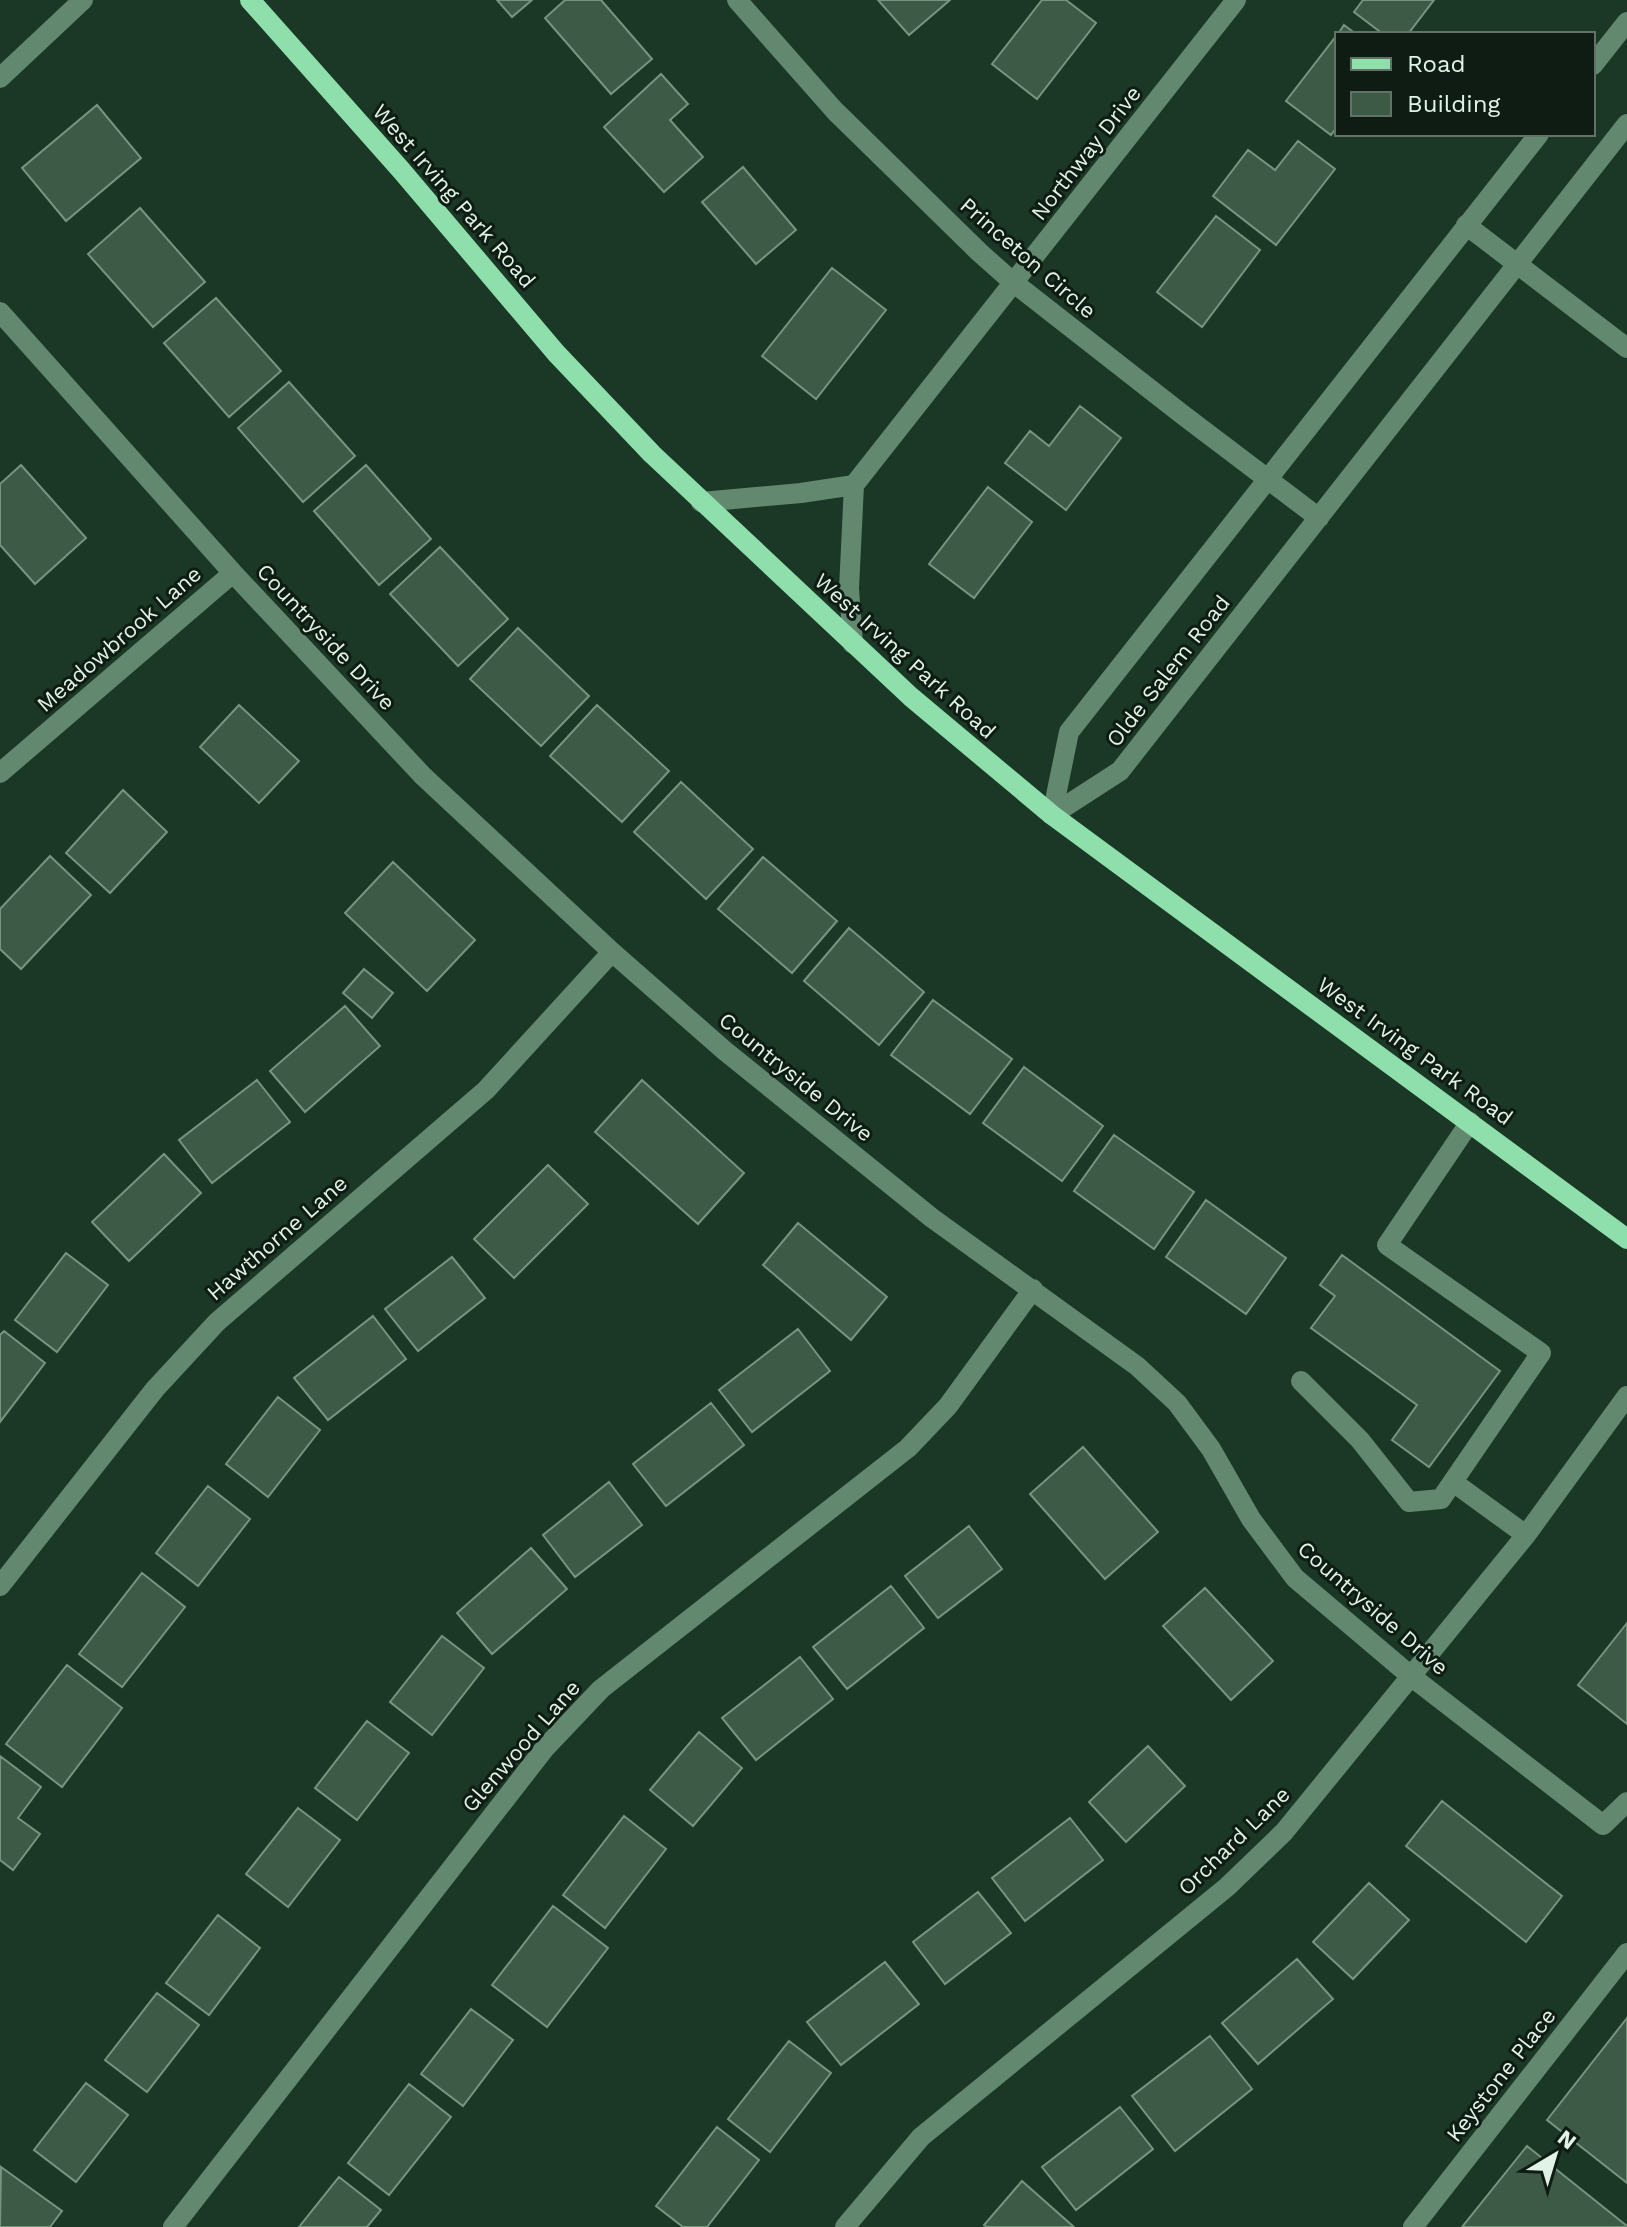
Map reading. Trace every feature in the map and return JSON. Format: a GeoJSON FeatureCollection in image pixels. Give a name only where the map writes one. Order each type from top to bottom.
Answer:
{"type":"FeatureCollection","features":[{"type":"Feature","properties":{"kind":"main road","name":"West Irving Park Road"},"geometry":{"type":"LineString","coordinates":[[250,0],[401,170],[556,353],[701,502],[911,697],[1052,815],[1627,1239]]}},
{"type":"Feature","properties":{"kind":"street"},"geometry":{"type":"LineString","coordinates":[[0,78],[83,0]]}},
{"type":"Feature","properties":{"kind":"street","name":"Princeton Circle"},"geometry":{"type":"LineString","coordinates":[[737,0],[835,111],[1014,283],[1319,518]]}},
{"type":"Feature","properties":{"kind":"street","name":"Northway Drive"},"geometry":{"type":"LineString","coordinates":[[854,485],[1236,0]]}},
{"type":"Feature","properties":{"kind":"street"},"geometry":{"type":"LineString","coordinates":[[1595,62],[1627,22]]}},
{"type":"Feature","properties":{"kind":"street","name":"Olde Salem Road"},"geometry":{"type":"LineString","coordinates":[[1052,815],[1120,771],[1627,124]]}},
{"type":"Feature","properties":{"kind":"street","name":"Olde Salem Road"},"geometry":{"type":"LineString","coordinates":[[1052,815],[1069,732],[1537,136]]}},
{"type":"Feature","properties":{"kind":"street"},"geometry":{"type":"LineString","coordinates":[[1466,225],[1627,348]]}},
{"type":"Feature","properties":{"kind":"street","name":"Countryside Drive"},"geometry":{"type":"LineString","coordinates":[[0,312],[233,573],[423,776],[612,952],[817,1126],[932,1218],[1137,1366],[1177,1403],[1211,1449],[1251,1519],[1295,1578],[1412,1677],[1603,1825],[1627,1802]]}},
{"type":"Feature","properties":{"kind":"street"},"geometry":{"type":"LineString","coordinates":[[701,502],[854,485],[849,589],[853,644]]}},
{"type":"Feature","properties":{"kind":"street","name":"Meadowbrook Lane"},"geometry":{"type":"LineString","coordinates":[[0,773],[233,573]]}},
{"type":"Feature","properties":{"kind":"street","name":"Hawthorne Lane"},"geometry":{"type":"LineString","coordinates":[[0,1586],[155,1389],[217,1322],[486,1090],[612,952]]}},
{"type":"Feature","properties":{"kind":"street"},"geometry":{"type":"LineString","coordinates":[[1301,1381],[1360,1440],[1409,1502],[1441,1499],[1541,1353],[1387,1245],[1470,1122]]}},
{"type":"Feature","properties":{"kind":"street","name":"Glenwood Lane"},"geometry":{"type":"LineString","coordinates":[[173,2227],[545,1748],[601,1689],[908,1448],[948,1406],[1033,1289]]}},
{"type":"Feature","properties":{"kind":"street","name":"Orchard Lane"},"geometry":{"type":"LineString","coordinates":[[845,2227],[921,2137],[1227,1887],[1284,1832],[1526,1535],[1625,1404]]}},
{"type":"Feature","properties":{"kind":"street"},"geometry":{"type":"LineString","coordinates":[[1453,1482],[1526,1535]]}},
{"type":"Feature","properties":{"kind":"street","name":"Keystone Place"},"geometry":{"type":"LineString","coordinates":[[1413,2227],[1627,1953]]}},
{"type":"Feature","properties":{"kind":"building"},"geometry":{"type":"Polygon","coordinates":[[[497,0],[532,0],[512,17],[497,0]]]}},
{"type":"Feature","properties":{"kind":"building"},"geometry":{"type":"Polygon","coordinates":[[[565,0],[601,0],[652,59],[611,94],[545,18],[565,0]]]}},
{"type":"Feature","properties":{"kind":"building"},"geometry":{"type":"Polygon","coordinates":[[[878,0],[950,0],[909,35],[878,0]]]}},
{"type":"Feature","properties":{"kind":"building"},"geometry":{"type":"Polygon","coordinates":[[[1042,0],[1066,0],[1096,23],[1037,99],[992,64],[1042,0]]]}},
{"type":"Feature","properties":{"kind":"building"},"geometry":{"type":"Polygon","coordinates":[[[1363,0],[1434,0],[1410,32],[1380,32],[1354,12],[1363,0]]]}},
{"type":"Feature","properties":{"kind":"building"},"geometry":{"type":"Polygon","coordinates":[[[1344,25],[1353,32],[1339,32],[1344,25]]]}},
{"type":"Feature","properties":{"kind":"building"},"geometry":{"type":"Polygon","coordinates":[[[1335,38],[1335,130],[1331,135],[1286,101],[1335,38]]]}},
{"type":"Feature","properties":{"kind":"building"},"geometry":{"type":"Polygon","coordinates":[[[661,74],[688,104],[670,120],[703,157],[664,192],[604,127],[661,74]]]}},
{"type":"Feature","properties":{"kind":"building"},"geometry":{"type":"Polygon","coordinates":[[[97,105],[141,158],[66,221],[22,168],[97,105]]]}},
{"type":"Feature","properties":{"kind":"building"},"geometry":{"type":"Polygon","coordinates":[[[1298,141],[1335,169],[1276,245],[1213,196],[1248,150],[1275,170],[1298,141]]]}},
{"type":"Feature","properties":{"kind":"building"},"geometry":{"type":"Polygon","coordinates":[[[743,167],[796,230],[756,264],[702,202],[743,167]]]}},
{"type":"Feature","properties":{"kind":"building"},"geometry":{"type":"Polygon","coordinates":[[[140,208],[205,282],[153,327],[88,254],[140,208]]]}},
{"type":"Feature","properties":{"kind":"building"},"geometry":{"type":"Polygon","coordinates":[[[1216,216],[1260,250],[1202,327],[1157,292],[1216,216]]]}},
{"type":"Feature","properties":{"kind":"building"},"geometry":{"type":"Polygon","coordinates":[[[832,268],[886,310],[816,399],[762,356],[832,268]]]}},
{"type":"Feature","properties":{"kind":"building"},"geometry":{"type":"Polygon","coordinates":[[[216,298],[281,371],[229,417],[164,343],[216,298]]]}},
{"type":"Feature","properties":{"kind":"building"},"geometry":{"type":"Polygon","coordinates":[[[289,382],[355,456],[303,502],[238,428],[289,382]]]}},
{"type":"Feature","properties":{"kind":"building"},"geometry":{"type":"Polygon","coordinates":[[[1080,406],[1121,438],[1066,510],[1005,463],[1030,431],[1049,446],[1080,406]]]}},
{"type":"Feature","properties":{"kind":"building"},"geometry":{"type":"Polygon","coordinates":[[[21,465],[86,538],[35,584],[0,545],[0,484],[21,465]]]}},
{"type":"Feature","properties":{"kind":"building"},"geometry":{"type":"Polygon","coordinates":[[[366,465],[431,539],[379,585],[314,511],[366,465]]]}},
{"type":"Feature","properties":{"kind":"building"},"geometry":{"type":"Polygon","coordinates":[[[988,487],[1032,522],[974,598],[929,564],[988,487]]]}},
{"type":"Feature","properties":{"kind":"building"},"geometry":{"type":"Polygon","coordinates":[[[440,547],[508,619],[458,666],[390,594],[440,547]]]}},
{"type":"Feature","properties":{"kind":"building"},"geometry":{"type":"Polygon","coordinates":[[[518,628],[589,696],[541,746],[470,679],[518,628]]]}},
{"type":"Feature","properties":{"kind":"building"},"geometry":{"type":"Polygon","coordinates":[[[239,705],[299,761],[259,803],[200,747],[239,705]]]}},
{"type":"Feature","properties":{"kind":"building"},"geometry":{"type":"Polygon","coordinates":[[[597,705],[669,771],[622,822],[550,756],[597,705]]]}},
{"type":"Feature","properties":{"kind":"building"},"geometry":{"type":"Polygon","coordinates":[[[681,782],[753,849],[706,899],[634,832],[681,782]]]}},
{"type":"Feature","properties":{"kind":"building"},"geometry":{"type":"Polygon","coordinates":[[[123,790],[167,832],[110,893],[66,853],[123,790]]]}},
{"type":"Feature","properties":{"kind":"building"},"geometry":{"type":"Polygon","coordinates":[[[50,856],[91,895],[21,969],[0,949],[0,909],[50,856]]]}},
{"type":"Feature","properties":{"kind":"building"},"geometry":{"type":"Polygon","coordinates":[[[763,857],[837,921],[792,973],[718,909],[763,857]]]}},
{"type":"Feature","properties":{"kind":"building"},"geometry":{"type":"Polygon","coordinates":[[[393,862],[475,940],[427,991],[345,913],[393,862]]]}},
{"type":"Feature","properties":{"kind":"building"},"geometry":{"type":"Polygon","coordinates":[[[849,928],[924,992],[879,1045],[804,981],[849,928]]]}},
{"type":"Feature","properties":{"kind":"building"},"geometry":{"type":"Polygon","coordinates":[[[364,969],[393,993],[372,1018],[343,993],[364,969]]]}},
{"type":"Feature","properties":{"kind":"building"},"geometry":{"type":"Polygon","coordinates":[[[933,1000],[1012,1059],[970,1114],[891,1055],[933,1000]]]}},
{"type":"Feature","properties":{"kind":"building"},"geometry":{"type":"Polygon","coordinates":[[[345,1006],[380,1046],[305,1112],[270,1071],[345,1006]]]}},
{"type":"Feature","properties":{"kind":"building"},"geometry":{"type":"Polygon","coordinates":[[[1024,1067],[1103,1126],[1062,1181],[983,1123],[1024,1067]]]}},
{"type":"Feature","properties":{"kind":"building"},"geometry":{"type":"Polygon","coordinates":[[[257,1080],[290,1122],[212,1183],[179,1140],[257,1080]]]}},
{"type":"Feature","properties":{"kind":"building"},"geometry":{"type":"Polygon","coordinates":[[[642,1080],[744,1173],[698,1224],[595,1132],[642,1080]]]}},
{"type":"Feature","properties":{"kind":"building"},"geometry":{"type":"Polygon","coordinates":[[[1114,1135],[1194,1192],[1154,1249],[1074,1191],[1114,1135]]]}},
{"type":"Feature","properties":{"kind":"building"},"geometry":{"type":"Polygon","coordinates":[[[164,1154],[201,1193],[129,1261],[92,1222],[164,1154]]]}},
{"type":"Feature","properties":{"kind":"building"},"geometry":{"type":"Polygon","coordinates":[[[548,1165],[588,1204],[514,1278],[474,1239],[548,1165]]]}},
{"type":"Feature","properties":{"kind":"building"},"geometry":{"type":"Polygon","coordinates":[[[1206,1200],[1286,1258],[1246,1314],[1166,1257],[1206,1200]]]}},
{"type":"Feature","properties":{"kind":"building"},"geometry":{"type":"Polygon","coordinates":[[[798,1223],[887,1297],[851,1340],[763,1265],[798,1223]]]}},
{"type":"Feature","properties":{"kind":"building"},"geometry":{"type":"Polygon","coordinates":[[[66,1253],[108,1285],[57,1352],[15,1320],[66,1253]]]}},
{"type":"Feature","properties":{"kind":"building"},"geometry":{"type":"Polygon","coordinates":[[[1342,1255],[1500,1371],[1429,1467],[1392,1440],[1417,1405],[1311,1328],[1335,1296],[1320,1285],[1342,1255]]]}},
{"type":"Feature","properties":{"kind":"building"},"geometry":{"type":"Polygon","coordinates":[[[452,1257],[485,1298],[418,1351],[385,1309],[452,1257]]]}},
{"type":"Feature","properties":{"kind":"building"},"geometry":{"type":"Polygon","coordinates":[[[373,1316],[406,1359],[328,1420],[294,1378],[373,1316]]]}},
{"type":"Feature","properties":{"kind":"building"},"geometry":{"type":"Polygon","coordinates":[[[798,1329],[830,1371],[752,1432],[719,1390],[798,1329]]]}},
{"type":"Feature","properties":{"kind":"building"},"geometry":{"type":"Polygon","coordinates":[[[4,1331],[45,1363],[0,1422],[0,1335],[4,1331]]]}},
{"type":"Feature","properties":{"kind":"building"},"geometry":{"type":"Polygon","coordinates":[[[278,1397],[320,1430],[268,1497],[226,1464],[278,1397]]]}},
{"type":"Feature","properties":{"kind":"building"},"geometry":{"type":"Polygon","coordinates":[[[711,1403],[744,1445],[666,1506],[633,1464],[711,1403]]]}},
{"type":"Feature","properties":{"kind":"building"},"geometry":{"type":"Polygon","coordinates":[[[1083,1447],[1158,1532],[1105,1579],[1030,1494],[1083,1447]]]}},
{"type":"Feature","properties":{"kind":"building"},"geometry":{"type":"Polygon","coordinates":[[[609,1482],[642,1525],[575,1577],[543,1535],[609,1482]]]}},
{"type":"Feature","properties":{"kind":"building"},"geometry":{"type":"Polygon","coordinates":[[[208,1486],[250,1519],[198,1586],[156,1553],[208,1486]]]}},
{"type":"Feature","properties":{"kind":"building"},"geometry":{"type":"Polygon","coordinates":[[[969,1526],[1002,1569],[938,1618],[905,1576],[969,1526]]]}},
{"type":"Feature","properties":{"kind":"building"},"geometry":{"type":"Polygon","coordinates":[[[531,1548],[567,1589],[492,1654],[457,1613],[531,1548]]]}},
{"type":"Feature","properties":{"kind":"building"},"geometry":{"type":"Polygon","coordinates":[[[142,1573],[185,1607],[122,1687],[79,1654],[142,1573]]]}},
{"type":"Feature","properties":{"kind":"building"},"geometry":{"type":"Polygon","coordinates":[[[891,1586],[924,1628],[847,1689],[813,1647],[891,1586]]]}},
{"type":"Feature","properties":{"kind":"building"},"geometry":{"type":"Polygon","coordinates":[[[1205,1588],[1273,1661],[1231,1700],[1163,1626],[1205,1588]]]}},
{"type":"Feature","properties":{"kind":"building"},"geometry":{"type":"Polygon","coordinates":[[[1627,1623],[1627,1724],[1578,1685],[1627,1623]]]}},
{"type":"Feature","properties":{"kind":"building"},"geometry":{"type":"Polygon","coordinates":[[[442,1636],[484,1668],[432,1735],[390,1702],[442,1636]]]}},
{"type":"Feature","properties":{"kind":"building"},"geometry":{"type":"Polygon","coordinates":[[[800,1657],[833,1699],[756,1760],[722,1718],[800,1657]]]}},
{"type":"Feature","properties":{"kind":"building"},"geometry":{"type":"Polygon","coordinates":[[[67,1665],[122,1708],[62,1787],[6,1744],[67,1665]]]}},
{"type":"Feature","properties":{"kind":"building"},"geometry":{"type":"Polygon","coordinates":[[[367,1721],[409,1753],[357,1820],[315,1788],[367,1721]]]}},
{"type":"Feature","properties":{"kind":"building"},"geometry":{"type":"Polygon","coordinates":[[[699,1732],[742,1768],[693,1826],[650,1790],[699,1732]]]}},
{"type":"Feature","properties":{"kind":"building"},"geometry":{"type":"Polygon","coordinates":[[[1148,1746],[1185,1786],[1126,1842],[1089,1802],[1148,1746]]]}},
{"type":"Feature","properties":{"kind":"building"},"geometry":{"type":"Polygon","coordinates":[[[0,1756],[41,1787],[18,1818],[40,1834],[13,1870],[0,1860],[0,1756]]]}},
{"type":"Feature","properties":{"kind":"building"},"geometry":{"type":"Polygon","coordinates":[[[1442,1801],[1562,1896],[1526,1942],[1406,1846],[1442,1801]]]}},
{"type":"Feature","properties":{"kind":"building"},"geometry":{"type":"Polygon","coordinates":[[[298,1808],[340,1840],[288,1907],[246,1874],[298,1808]]]}},
{"type":"Feature","properties":{"kind":"building"},"geometry":{"type":"Polygon","coordinates":[[[624,1816],[666,1849],[605,1928],[563,1895],[624,1816]]]}},
{"type":"Feature","properties":{"kind":"building"},"geometry":{"type":"Polygon","coordinates":[[[1070,1818],[1103,1860],[1025,1921],[992,1878],[1070,1818]]]}},
{"type":"Feature","properties":{"kind":"building"},"geometry":{"type":"Polygon","coordinates":[[[1369,1883],[1409,1920],[1353,1979],[1313,1942],[1369,1883]]]}},
{"type":"Feature","properties":{"kind":"building"},"geometry":{"type":"Polygon","coordinates":[[[978,1892],[1011,1933],[945,1984],[913,1942],[978,1892]]]}},
{"type":"Feature","properties":{"kind":"building"},"geometry":{"type":"Polygon","coordinates":[[[553,1906],[608,1948],[547,2027],[492,1985],[553,1906]]]}},
{"type":"Feature","properties":{"kind":"building"},"geometry":{"type":"Polygon","coordinates":[[[218,1915],[260,1948],[209,2015],[166,1983],[218,1915]]]}},
{"type":"Feature","properties":{"kind":"building"},"geometry":{"type":"Polygon","coordinates":[[[1297,1959],[1333,1999],[1258,2064],[1222,2023],[1297,1959]]]}},
{"type":"Feature","properties":{"kind":"building"},"geometry":{"type":"Polygon","coordinates":[[[885,1962],[919,2004],[841,2065],[807,2022],[885,1962]]]}},
{"type":"Feature","properties":{"kind":"building"},"geometry":{"type":"Polygon","coordinates":[[[157,1993],[199,2025],[147,2092],[105,2060],[157,1993]]]}},
{"type":"Feature","properties":{"kind":"building"},"geometry":{"type":"Polygon","coordinates":[[[471,2009],[513,2040],[463,2106],[421,2074],[471,2009]]]}},
{"type":"Feature","properties":{"kind":"building"},"geometry":{"type":"Polygon","coordinates":[[[1627,2018],[1627,2183],[1547,2120],[1627,2018]]]}},
{"type":"Feature","properties":{"kind":"building"},"geometry":{"type":"Polygon","coordinates":[[[1210,2036],[1252,2089],[1175,2151],[1132,2096],[1210,2036]]]}},
{"type":"Feature","properties":{"kind":"building"},"geometry":{"type":"Polygon","coordinates":[[[789,2041],[831,2073],[770,2152],[728,2119],[789,2041]]]}},
{"type":"Feature","properties":{"kind":"building"},"geometry":{"type":"Polygon","coordinates":[[[86,2083],[128,2115],[76,2182],[34,2150],[86,2083]]]}},
{"type":"Feature","properties":{"kind":"building"},"geometry":{"type":"Polygon","coordinates":[[[409,2084],[451,2117],[389,2195],[348,2163],[409,2084]]]}},
{"type":"Feature","properties":{"kind":"building"},"geometry":{"type":"Polygon","coordinates":[[[1120,2107],[1153,2149],[1076,2210],[1042,2167],[1120,2107]]]}},
{"type":"Feature","properties":{"kind":"building"},"geometry":{"type":"Polygon","coordinates":[[[717,2127],[759,2160],[707,2227],[683,2227],[656,2206],[717,2127]]]}},
{"type":"Feature","properties":{"kind":"building"},"geometry":{"type":"Polygon","coordinates":[[[1527,2146],[1627,2226],[1462,2227],[1527,2146]]]}},
{"type":"Feature","properties":{"kind":"building"},"geometry":{"type":"Polygon","coordinates":[[[1,2167],[62,2211],[50,2227],[0,2227],[1,2167]]]}},
{"type":"Feature","properties":{"kind":"building"},"geometry":{"type":"Polygon","coordinates":[[[339,2177],[381,2210],[367,2227],[299,2227],[339,2177]]]}},
{"type":"Feature","properties":{"kind":"building"},"geometry":{"type":"Polygon","coordinates":[[[1022,2181],[1074,2227],[984,2225],[1022,2181]]]}}]}
